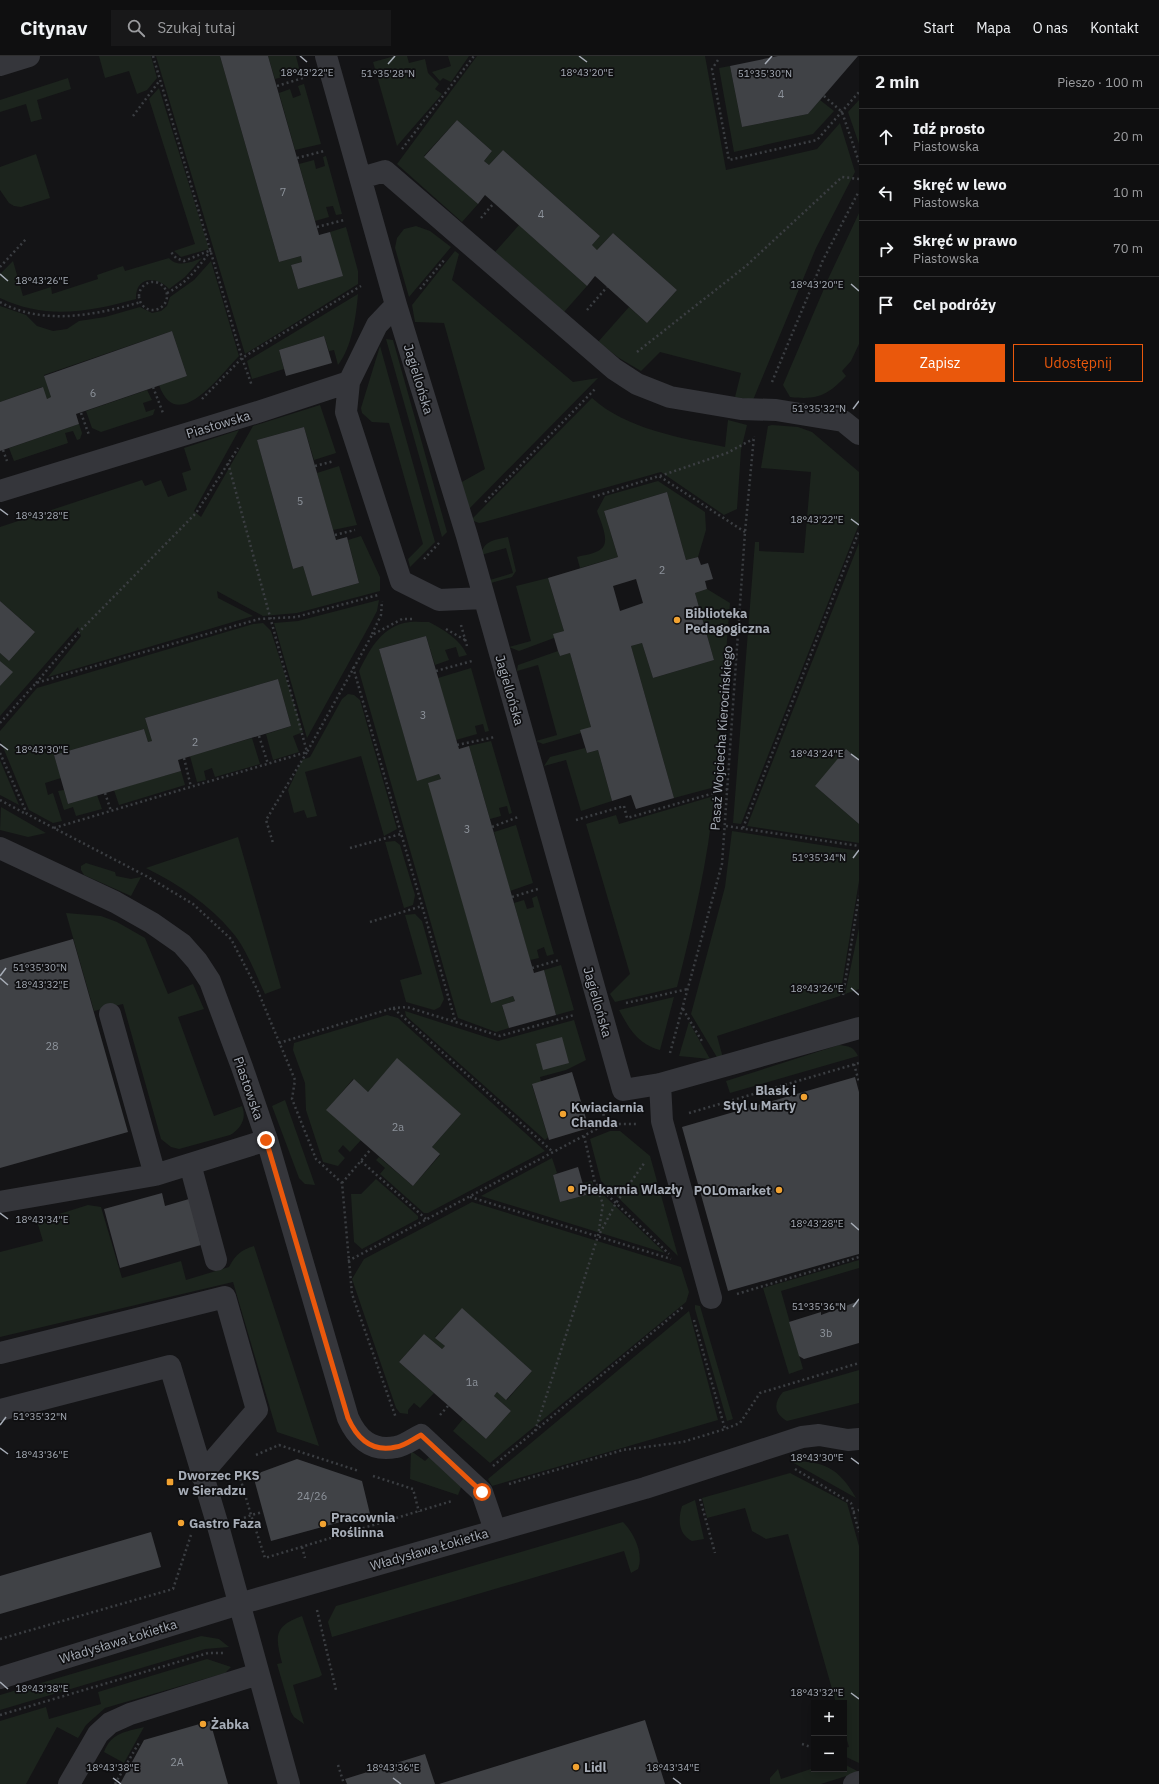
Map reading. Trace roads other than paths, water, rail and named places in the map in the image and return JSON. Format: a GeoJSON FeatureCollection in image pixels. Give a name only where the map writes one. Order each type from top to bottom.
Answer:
{"type":"FeatureCollection","features":[{"type":"Feature","properties":{"kind":"street"},"geometry":{"type":"LineString","coordinates":[[0,65],[29,56]]}},
{"type":"Feature","properties":{"kind":"street","name":"Jagiellońska"},"geometry":{"type":"LineString","coordinates":[[326,56],[396,305],[464,524],[623,1090],[660,1084],[859,1028]]}},
{"type":"Feature","properties":{"kind":"street"},"geometry":{"type":"LineString","coordinates":[[361,178],[385,171],[614,369],[637,384],[670,397],[741,409],[776,410],[851,428]]}},
{"type":"Feature","properties":{"kind":"street"},"geometry":{"type":"LineString","coordinates":[[396,305],[377,325],[349,382],[346,412],[401,581],[439,600],[484,598]]}},
{"type":"Feature","properties":{"kind":"street","name":"Piastowska"},"geometry":{"type":"LineString","coordinates":[[0,491],[262,411],[349,382]]}},
{"type":"Feature","properties":{"kind":"street","name":"Piastowska"},"geometry":{"type":"LineString","coordinates":[[0,848],[115,902],[152,923],[182,944],[192,955],[210,981],[242,1067],[266,1140],[348,1418],[355,1433],[368,1445],[382,1448],[397,1447],[421,1435],[482,1492],[495,1530]]}},
{"type":"Feature","properties":{"kind":"street"},"geometry":{"type":"LineString","coordinates":[[110,1014],[155,1175]]}},
{"type":"Feature","properties":{"kind":"street"},"geometry":{"type":"LineString","coordinates":[[660,1084],[662,1121],[711,1298]]}},
{"type":"Feature","properties":{"kind":"street"},"geometry":{"type":"LineString","coordinates":[[0,1202],[155,1175],[266,1140]]}},
{"type":"Feature","properties":{"kind":"street"},"geometry":{"type":"LineString","coordinates":[[190,1164],[216,1260]]}},
{"type":"Feature","properties":{"kind":"street"},"geometry":{"type":"LineString","coordinates":[[0,1353],[225,1297],[257,1410],[202,1474]]}},
{"type":"Feature","properties":{"kind":"street"},"geometry":{"type":"LineString","coordinates":[[0,1410],[170,1366],[218,1526],[289,1784]]}},
{"type":"Feature","properties":{"kind":"street","name":"Władysława Łokietka"},"geometry":{"type":"LineString","coordinates":[[0,1678],[239,1604],[645,1488],[802,1437],[819,1435],[848,1440],[859,1439]]}},
{"type":"Feature","properties":{"kind":"street"},"geometry":{"type":"LineString","coordinates":[[69,1784],[98,1734],[110,1723],[130,1714],[258,1674]]}},
{"type":"Feature","properties":{"kind":"street"},"geometry":{"type":"LineString","coordinates":[[854,1784],[859,1782]]}},
{"type":"Feature","properties":{"kind":"place","name":"Biblioteka Pedagogiczna"},"geometry":{"type":"Point","coordinates":[677,620]}},
{"type":"Feature","properties":{"kind":"place","name":"Blask i Styl u Marty"},"geometry":{"type":"Point","coordinates":[804,1097]}},
{"type":"Feature","properties":{"kind":"place","name":"Kwiaciarnia Chanda"},"geometry":{"type":"Point","coordinates":[563,1114]}},
{"type":"Feature","properties":{"kind":"place","name":"Piekarnia Wlazły"},"geometry":{"type":"Point","coordinates":[571,1189]}},
{"type":"Feature","properties":{"kind":"place","name":"POLOmarket"},"geometry":{"type":"Point","coordinates":[779,1190]}},
{"type":"Feature","properties":{"kind":"place","name":"Dworzec PKS w Sieradzu"},"geometry":{"type":"Point","coordinates":[170,1482]}},
{"type":"Feature","properties":{"kind":"place","name":"Gastro Faza"},"geometry":{"type":"Point","coordinates":[181,1523]}},
{"type":"Feature","properties":{"kind":"place","name":"Pracownia Roślinna"},"geometry":{"type":"Point","coordinates":[323,1524]}},
{"type":"Feature","properties":{"kind":"place","name":"Żabka"},"geometry":{"type":"Point","coordinates":[203,1724]}},
{"type":"Feature","properties":{"kind":"place","name":"Lidl"},"geometry":{"type":"Point","coordinates":[576,1767]}}]}
